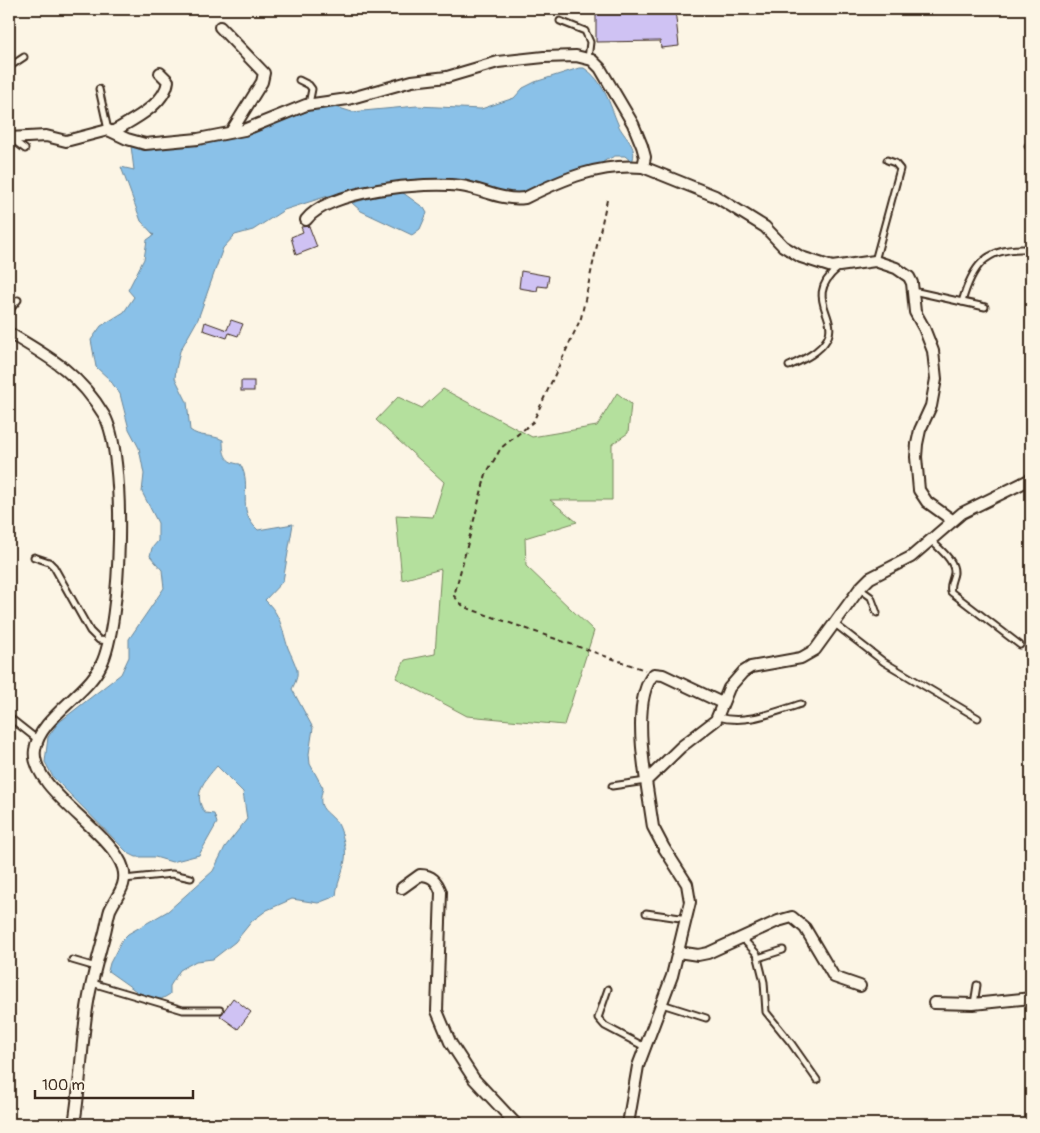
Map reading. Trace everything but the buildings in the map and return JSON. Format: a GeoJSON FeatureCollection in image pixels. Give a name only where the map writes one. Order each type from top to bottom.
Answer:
{"type":"FeatureCollection","features":[{"type":"Feature","properties":{"kind":"street"},"geometry":{"type":"LineString","coordinates":[[220,28],[264,73],[262,82],[232,132]]}},
{"type":"Feature","properties":{"kind":"street"},"geometry":{"type":"LineString","coordinates":[[111,131],[127,139],[145,144],[198,139],[250,129],[309,104],[348,99],[412,81],[448,77],[498,62],[576,56],[588,59],[600,68],[612,84],[633,124],[644,152],[643,167]]}},
{"type":"Feature","properties":{"kind":"street"},"geometry":{"type":"LineString","coordinates":[[10,138],[46,136],[66,141],[111,131],[149,110],[157,101],[168,81],[160,74]]}},
{"type":"Feature","properties":{"kind":"street"},"geometry":{"type":"LineString","coordinates":[[306,220],[317,211],[358,194],[398,188],[456,186],[508,199],[517,199],[525,198],[577,174],[615,166],[643,167],[715,196],[765,227],[783,246],[801,257],[832,267],[875,261],[905,274],[912,283],[915,312],[924,328],[933,352],[936,379],[931,406],[920,430],[917,444],[917,477],[923,497],[952,520]]}},
{"type":"Feature","properties":{"kind":"street"},"geometry":{"type":"LineString","coordinates":[[9,333],[53,358],[72,375],[96,403],[111,432],[118,506],[119,563],[111,641],[94,678],[49,723],[34,750],[40,772],[52,788],[118,856],[123,866],[124,879],[122,890],[110,910],[91,983],[74,1124]]}},
{"type":"Feature","properties":{"kind":"street"},"geometry":{"type":"LineString","coordinates":[[646,781],[681,746],[718,717],[729,688],[743,672],[751,667],[790,661],[807,655],[821,644],[860,588],[875,574],[912,557],[952,520],[975,506],[1031,480]]}},
{"type":"Feature","properties":{"kind":"street"},"geometry":{"type":"LineString","coordinates":[[628,1124],[637,1074],[662,1004],[687,919],[689,890],[654,827],[642,744],[642,706],[648,684],[654,674],[663,675],[722,703]]}},
{"type":"Feature","properties":{"kind":"street"},"geometry":{"type":"LineString","coordinates":[[402,888],[420,875],[434,879],[438,884],[441,892],[441,946],[437,1011],[450,1042],[474,1079],[516,1124]]}},
{"type":"Feature","properties":{"kind":"street"},"geometry":{"type":"LineString","coordinates":[[678,952],[698,955],[708,953],[778,921],[796,918],[805,928],[834,977],[860,986]]}},
{"type":"Feature","properties":{"kind":"street"},"geometry":{"type":"LineString","coordinates":[[934,1004],[974,1004],[1031,998]]}},
{"type":"Feature","properties":{"kind":"lane"},"geometry":{"type":"LineString","coordinates":[[560,21],[585,31],[590,42],[588,59]]}},
{"type":"Feature","properties":{"kind":"lane"},"geometry":{"type":"LineString","coordinates":[[9,67],[24,57]]}},
{"type":"Feature","properties":{"kind":"lane"},"geometry":{"type":"LineString","coordinates":[[298,80],[309,85],[312,89],[309,104]]}},
{"type":"Feature","properties":{"kind":"lane"},"geometry":{"type":"LineString","coordinates":[[99,89],[111,131]]}},
{"type":"Feature","properties":{"kind":"lane"},"geometry":{"type":"LineString","coordinates":[[10,138],[25,149]]}},
{"type":"Feature","properties":{"kind":"lane"},"geometry":{"type":"LineString","coordinates":[[875,261],[900,170],[895,163],[887,160]]}},
{"type":"Feature","properties":{"kind":"lane"},"geometry":{"type":"LineString","coordinates":[[962,302],[968,283],[980,264],[991,254],[1005,248],[1024,249]]}},
{"type":"Feature","properties":{"kind":"lane"},"geometry":{"type":"LineString","coordinates":[[789,366],[819,349],[827,339],[830,330],[822,303],[824,283],[840,267]]}},
{"type":"Feature","properties":{"kind":"lane"},"geometry":{"type":"LineString","coordinates":[[913,291],[985,307]]}},
{"type":"Feature","properties":{"kind":"lane"},"geometry":{"type":"LineString","coordinates":[[9,311],[18,300]]}},
{"type":"Feature","properties":{"kind":"lane"},"geometry":{"type":"LineString","coordinates":[[931,540],[953,564],[954,573],[949,586],[951,592],[1020,645]]}},
{"type":"Feature","properties":{"kind":"lane"},"geometry":{"type":"LineString","coordinates":[[34,558],[49,562],[54,567],[94,636],[103,642],[111,641]]}},
{"type":"Feature","properties":{"kind":"lane"},"geometry":{"type":"LineString","coordinates":[[860,588],[871,597],[877,612]]}},
{"type":"Feature","properties":{"kind":"lane"},"geometry":{"type":"LineString","coordinates":[[835,624],[884,662],[978,718]]}},
{"type":"Feature","properties":{"kind":"lane"},"geometry":{"type":"LineString","coordinates":[[718,717],[744,720],[801,704]]}},
{"type":"Feature","properties":{"kind":"lane"},"geometry":{"type":"LineString","coordinates":[[9,717],[38,740]]}},
{"type":"Feature","properties":{"kind":"lane"},"geometry":{"type":"LineString","coordinates":[[612,786],[646,781]]}},
{"type":"Feature","properties":{"kind":"lane"},"geometry":{"type":"LineString","coordinates":[[124,879],[172,874],[191,878]]}},
{"type":"Feature","properties":{"kind":"lane"},"geometry":{"type":"LineString","coordinates":[[646,913],[687,919]]}},
{"type":"Feature","properties":{"kind":"lane"},"geometry":{"type":"LineString","coordinates":[[742,938],[752,947],[758,958],[764,982],[766,1012],[792,1042],[817,1080]]}},
{"type":"Feature","properties":{"kind":"lane"},"geometry":{"type":"LineString","coordinates":[[758,958],[783,950]]}},
{"type":"Feature","properties":{"kind":"lane"},"geometry":{"type":"LineString","coordinates":[[72,960],[96,967]]}},
{"type":"Feature","properties":{"kind":"lane"},"geometry":{"type":"LineString","coordinates":[[91,983],[175,1009],[220,1010]]}},
{"type":"Feature","properties":{"kind":"lane"},"geometry":{"type":"LineString","coordinates":[[974,1004],[977,985]]}},
{"type":"Feature","properties":{"kind":"lane"},"geometry":{"type":"LineString","coordinates":[[608,989],[598,1018],[605,1026],[645,1048]]}},
{"type":"Feature","properties":{"kind":"lane"},"geometry":{"type":"LineString","coordinates":[[662,1004],[706,1018]]}},
{"type":"Feature","properties":{"kind":"path"},"geometry":{"type":"LineString","coordinates":[[607,200],[581,318],[533,422],[501,448],[486,474],[454,596],[464,607],[654,674]]}},
{"type":"Feature","properties":{"kind":"green space"},"geometry":{"type":"Polygon","coordinates":[[[443,389],[532,437],[597,426],[617,393],[631,404],[628,433],[612,444],[612,500],[550,500],[577,522],[525,538],[526,566],[594,631],[564,725],[467,716],[396,678],[405,660],[435,654],[441,569],[402,580],[396,515],[433,517],[444,482],[376,420],[398,397],[422,408],[443,389]]]}},
{"type":"Feature","properties":{"kind":"water"},"geometry":{"type":"Polygon","coordinates":[[[584,68],[591,73],[609,100],[620,129],[632,146],[634,156],[632,162],[625,156],[615,156],[597,167],[567,174],[533,192],[515,195],[433,179],[328,196],[284,210],[253,230],[235,235],[223,248],[198,319],[180,351],[175,378],[187,402],[190,430],[198,434],[223,440],[228,460],[240,464],[244,472],[245,506],[251,522],[258,530],[293,524],[283,581],[265,600],[278,617],[297,670],[297,678],[292,689],[313,728],[309,754],[310,764],[323,788],[321,796],[322,806],[338,824],[346,854],[336,896],[318,903],[292,899],[267,910],[252,921],[235,942],[213,959],[196,961],[180,970],[170,986],[170,994],[159,1000],[145,997],[108,971],[122,940],[128,934],[168,911],[213,871],[225,847],[247,819],[243,792],[217,766],[201,788],[201,806],[205,813],[214,814],[217,823],[199,855],[172,862],[155,857],[136,857],[128,853],[53,777],[45,762],[48,737],[58,723],[121,674],[129,657],[129,639],[164,588],[162,570],[150,556],[152,548],[158,541],[158,523],[142,492],[144,474],[139,448],[129,429],[120,394],[109,379],[96,367],[91,340],[101,326],[124,312],[134,297],[128,290],[144,259],[147,240],[154,235],[141,221],[121,167],[134,170],[131,146],[170,145],[257,130],[327,104],[352,112],[417,106],[481,109],[514,98],[523,88],[535,82],[584,68]]]}},
{"type":"Feature","properties":{"kind":"water"},"geometry":{"type":"Polygon","coordinates":[[[399,190],[424,208],[427,213],[420,229],[412,235],[361,211],[352,203],[399,190]]]}}]}
